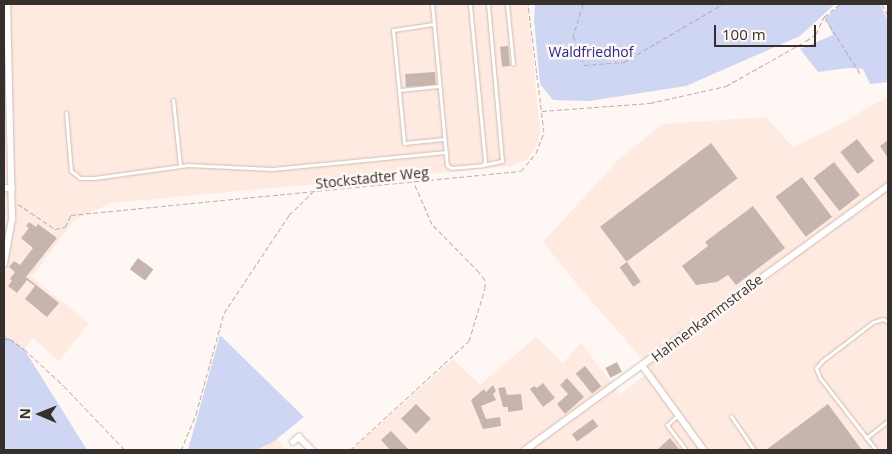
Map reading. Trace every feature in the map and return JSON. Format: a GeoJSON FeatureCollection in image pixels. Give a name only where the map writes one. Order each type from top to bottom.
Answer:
{"type":"FeatureCollection","features":[{"type":"Feature","properties":{"kind":"street"},"geometry":{"type":"LineString","coordinates":[[4,264],[12,219],[7,107],[7,4]]}},
{"type":"Feature","properties":{"kind":"street","name":"Hahnenkammstraße"},"geometry":{"type":"LineString","coordinates":[[525,450],[888,186]]}},
{"type":"Feature","properties":{"kind":"street"},"geometry":{"type":"LineString","coordinates":[[4,188],[12,188]]}},
{"type":"Feature","properties":{"kind":"street"},"geometry":{"type":"LineString","coordinates":[[643,366],[704,450]]}},
{"type":"Feature","properties":{"kind":"street"},"geometry":{"type":"LineString","coordinates":[[293,442],[299,437],[312,450]]}},
{"type":"Feature","properties":{"kind":"lane"},"geometry":{"type":"LineString","coordinates":[[432,4],[444,140],[447,165],[451,168],[502,161],[488,4]]}},
{"type":"Feature","properties":{"kind":"lane"},"geometry":{"type":"LineString","coordinates":[[470,4],[483,165]]}},
{"type":"Feature","properties":{"kind":"lane"},"geometry":{"type":"LineString","coordinates":[[507,4],[513,64]]}},
{"type":"Feature","properties":{"kind":"lane"},"geometry":{"type":"LineString","coordinates":[[433,24],[393,30],[404,143],[444,140]]}},
{"type":"Feature","properties":{"kind":"lane"},"geometry":{"type":"LineString","coordinates":[[399,90],[439,86]]}},
{"type":"Feature","properties":{"kind":"lane"},"geometry":{"type":"LineString","coordinates":[[173,100],[180,166]]}},
{"type":"Feature","properties":{"kind":"lane"},"geometry":{"type":"LineString","coordinates":[[66,113],[72,170],[80,178],[94,178],[180,166],[272,169],[446,152]]}},
{"type":"Feature","properties":{"kind":"lane"},"geometry":{"type":"LineString","coordinates":[[876,450],[820,378],[816,368],[822,361],[874,322],[883,318],[888,322]]}},
{"type":"Feature","properties":{"kind":"lane"},"geometry":{"type":"LineString","coordinates":[[678,414],[667,425],[686,450]]}},
{"type":"Feature","properties":{"kind":"lane"},"geometry":{"type":"LineString","coordinates":[[730,416],[754,450]]}},
{"type":"Feature","properties":{"kind":"lane"},"geometry":{"type":"LineString","coordinates":[[866,438],[888,421]]}},
{"type":"Feature","properties":{"kind":"path","name":"Stockstadter Weg"},"geometry":{"type":"LineString","coordinates":[[181,450],[196,414],[224,313],[290,214],[313,192],[521,171],[536,153],[544,132],[528,4]]}},
{"type":"Feature","properties":{"kind":"path"},"geometry":{"type":"LineString","coordinates":[[582,4],[573,36],[584,65],[624,62],[723,4]]}},
{"type":"Feature","properties":{"kind":"path"},"geometry":{"type":"LineString","coordinates":[[541,111],[650,103],[726,86],[816,34],[824,17],[840,4]]}},
{"type":"Feature","properties":{"kind":"path"},"geometry":{"type":"LineString","coordinates":[[882,4],[888,16]]}},
{"type":"Feature","properties":{"kind":"path"},"geometry":{"type":"LineString","coordinates":[[824,17],[861,75]]}},
{"type":"Feature","properties":{"kind":"path"},"geometry":{"type":"LineString","coordinates":[[350,450],[468,341],[485,288],[485,280],[479,272],[432,224],[414,183]]}},
{"type":"Feature","properties":{"kind":"path"},"geometry":{"type":"LineString","coordinates":[[12,200],[55,229],[65,227],[71,215],[246,196],[313,192]]}},
{"type":"Feature","properties":{"kind":"path"},"geometry":{"type":"LineString","coordinates":[[4,339],[10,339],[24,349],[64,386],[125,450]]}},
{"type":"Feature","properties":{"kind":"shaded area"},"geometry":{"type":"Polygon","coordinates":[[[4,4],[528,4],[540,132],[536,148],[526,160],[511,166],[111,203],[74,220],[32,277],[89,323],[59,361],[33,338],[24,349],[4,335],[4,4]]]}},
{"type":"Feature","properties":{"kind":"shaded area"},"geometry":{"type":"Polygon","coordinates":[[[888,98],[888,450],[351,450],[453,359],[480,385],[536,337],[563,363],[581,343],[620,394],[652,370],[580,288],[543,242],[620,158],[663,124],[766,117],[793,147],[845,122],[870,106],[888,98]]]}},
{"type":"Feature","properties":{"kind":"shaded area"},"geometry":{"type":"Polygon","coordinates":[[[276,438],[286,449],[308,450],[256,450],[276,438]]]}},
{"type":"Feature","properties":{"kind":"green space","name":"Waldfriedhof"},"geometry":{"type":"Polygon","coordinates":[[[535,4],[835,4],[800,36],[686,86],[589,101],[553,100],[540,84],[534,20],[535,4]]]}},
{"type":"Feature","properties":{"kind":"green space"},"geometry":{"type":"Polygon","coordinates":[[[841,4],[880,4],[888,21],[888,82],[870,84],[863,69],[849,68],[818,72],[800,49],[833,35],[825,18],[841,4]]]}},
{"type":"Feature","properties":{"kind":"green space"},"geometry":{"type":"Polygon","coordinates":[[[4,335],[24,349],[87,450],[4,450],[4,335]]]}},
{"type":"Feature","properties":{"kind":"green space"},"geometry":{"type":"Polygon","coordinates":[[[220,335],[304,417],[273,442],[256,450],[188,450],[220,335]]]}},
{"type":"Feature","properties":{"kind":"building"},"geometry":{"type":"Polygon","coordinates":[[[508,46],[510,66],[502,67],[500,47],[508,46]]]}},
{"type":"Feature","properties":{"kind":"building"},"geometry":{"type":"Polygon","coordinates":[[[435,72],[436,85],[406,87],[405,74],[435,72]]]}},
{"type":"Feature","properties":{"kind":"building"},"geometry":{"type":"Polygon","coordinates":[[[857,139],[874,161],[858,174],[840,152],[857,139]]]}},
{"type":"Feature","properties":{"kind":"building"},"geometry":{"type":"Polygon","coordinates":[[[888,140],[888,158],[880,146],[888,140]]]}},
{"type":"Feature","properties":{"kind":"building"},"geometry":{"type":"Polygon","coordinates":[[[711,143],[737,178],[626,262],[600,227],[711,143]]]}},
{"type":"Feature","properties":{"kind":"building"},"geometry":{"type":"Polygon","coordinates":[[[834,162],[860,195],[839,211],[814,178],[834,162]]]}},
{"type":"Feature","properties":{"kind":"building"},"geometry":{"type":"Polygon","coordinates":[[[802,177],[832,217],[806,237],[776,197],[802,177]]]}},
{"type":"Feature","properties":{"kind":"building"},"geometry":{"type":"Polygon","coordinates":[[[753,206],[785,248],[736,285],[728,275],[717,282],[696,285],[682,266],[708,246],[705,242],[753,206]]]}},
{"type":"Feature","properties":{"kind":"building"},"geometry":{"type":"Polygon","coordinates":[[[29,222],[36,227],[38,224],[57,238],[26,277],[59,303],[47,317],[25,299],[35,286],[27,280],[17,293],[8,286],[15,272],[9,267],[14,261],[20,265],[33,248],[21,238],[29,228],[26,226],[29,222]]]}},
{"type":"Feature","properties":{"kind":"building"},"geometry":{"type":"Polygon","coordinates":[[[138,258],[153,269],[145,280],[130,269],[138,258]]]}},
{"type":"Feature","properties":{"kind":"building"},"geometry":{"type":"Polygon","coordinates":[[[627,262],[641,282],[633,287],[620,267],[627,262]]]}},
{"type":"Feature","properties":{"kind":"building"},"geometry":{"type":"Polygon","coordinates":[[[617,362],[622,372],[610,378],[605,368],[617,362]]]}},
{"type":"Feature","properties":{"kind":"building"},"geometry":{"type":"Polygon","coordinates":[[[585,366],[601,386],[592,394],[576,374],[585,366]]]}},
{"type":"Feature","properties":{"kind":"building"},"geometry":{"type":"Polygon","coordinates":[[[567,378],[584,397],[565,414],[557,404],[568,394],[560,385],[567,378]]]}},
{"type":"Feature","properties":{"kind":"building"},"geometry":{"type":"Polygon","coordinates":[[[543,383],[555,398],[543,407],[530,389],[534,386],[537,388],[543,383]]]}},
{"type":"Feature","properties":{"kind":"building"},"geometry":{"type":"Polygon","coordinates":[[[493,385],[496,391],[493,394],[496,400],[481,406],[486,419],[500,417],[501,426],[483,429],[471,400],[484,389],[486,392],[493,385]]]}},
{"type":"Feature","properties":{"kind":"building"},"geometry":{"type":"Polygon","coordinates":[[[505,387],[507,395],[521,394],[523,410],[508,412],[508,407],[503,407],[498,388],[505,387]]]}},
{"type":"Feature","properties":{"kind":"building"},"geometry":{"type":"Polygon","coordinates":[[[416,404],[431,419],[416,434],[401,419],[416,404]]]}},
{"type":"Feature","properties":{"kind":"building"},"geometry":{"type":"Polygon","coordinates":[[[828,404],[862,450],[766,450],[828,404]]]}},
{"type":"Feature","properties":{"kind":"building"},"geometry":{"type":"Polygon","coordinates":[[[593,419],[598,426],[577,442],[572,434],[593,419]]]}},
{"type":"Feature","properties":{"kind":"building"},"geometry":{"type":"Polygon","coordinates":[[[391,431],[409,450],[390,450],[381,440],[391,431]]]}},
{"type":"Feature","properties":{"kind":"building"},"geometry":{"type":"Polygon","coordinates":[[[670,438],[680,450],[657,450],[670,438]]]}}]}
